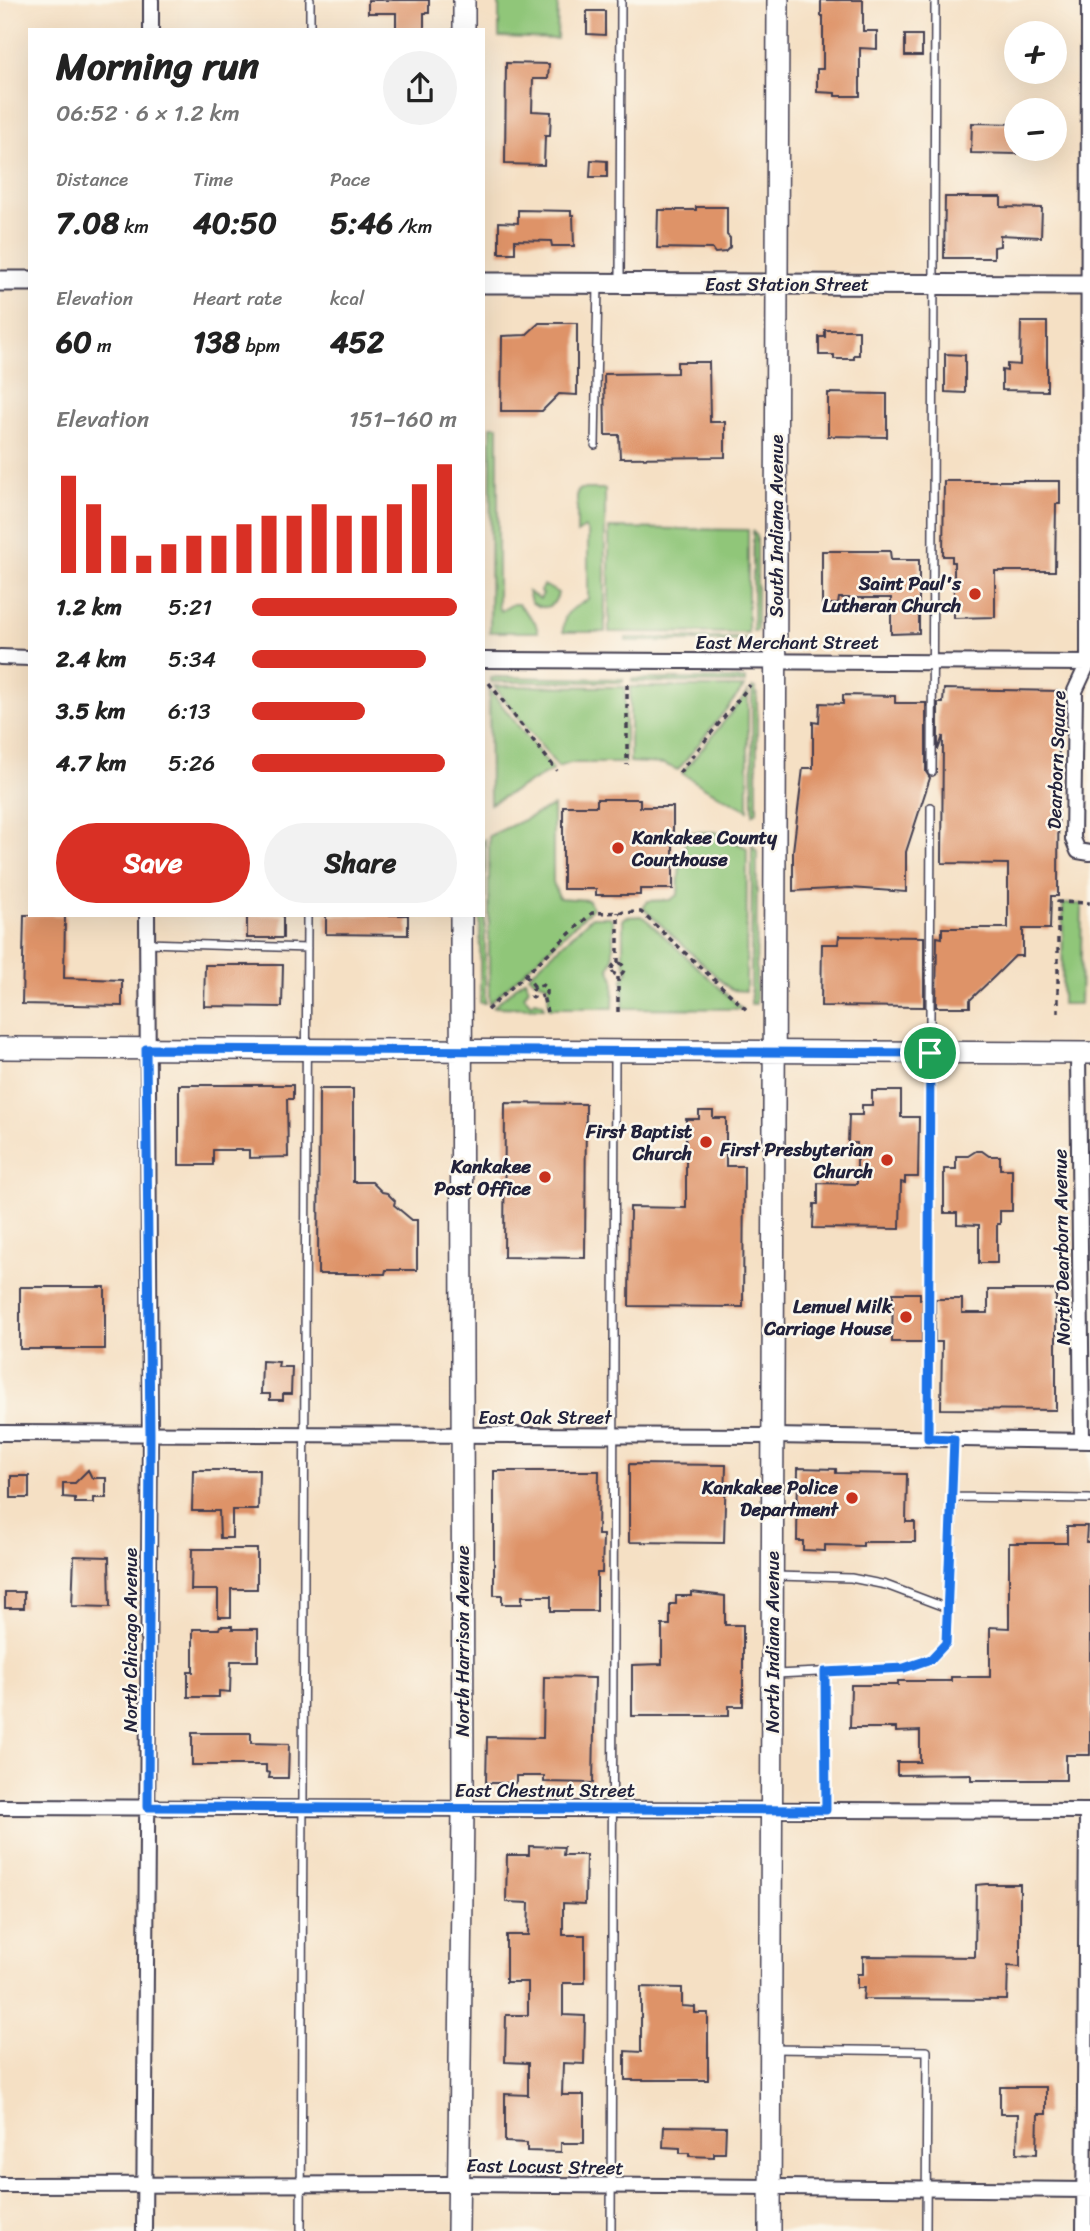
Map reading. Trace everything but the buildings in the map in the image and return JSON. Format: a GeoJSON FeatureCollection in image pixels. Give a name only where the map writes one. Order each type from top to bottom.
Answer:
{"type":"FeatureCollection","features":[{"type":"Feature","properties":{"kind":"main road"},"geometry":{"type":"LineString","coordinates":[[464,0],[464,28]]}},
{"type":"Feature","properties":{"kind":"main road","name":"South Indiana Avenue"},"geometry":{"type":"LineString","coordinates":[[774,1053],[778,0]]}},
{"type":"Feature","properties":{"kind":"main road"},"geometry":{"type":"LineString","coordinates":[[0,281],[28,281]]}},
{"type":"Feature","properties":{"kind":"main road","name":"East Station Street"},"geometry":{"type":"LineString","coordinates":[[485,283],[1089,285]]}},
{"type":"Feature","properties":{"kind":"main road","name":"North Harrison Avenue"},"geometry":{"type":"LineString","coordinates":[[457,2231],[463,1808],[461,917]]}},
{"type":"Feature","properties":{"kind":"main road"},"geometry":{"type":"LineString","coordinates":[[0,1048],[1084,1053]]}},
{"type":"Feature","properties":{"kind":"main road","name":"North Indiana Avenue"},"geometry":{"type":"LineString","coordinates":[[770,2231],[774,1053]]}},
{"type":"Feature","properties":{"kind":"street"},"geometry":{"type":"LineString","coordinates":[[151,0],[151,28]]}},
{"type":"Feature","properties":{"kind":"street"},"geometry":{"type":"LineString","coordinates":[[1089,0],[1089,664]]}},
{"type":"Feature","properties":{"kind":"street"},"geometry":{"type":"LineString","coordinates":[[0,657],[28,658]]}},
{"type":"Feature","properties":{"kind":"street","name":"East Merchant Street"},"geometry":{"type":"LineString","coordinates":[[485,660],[1089,664]]}},
{"type":"Feature","properties":{"kind":"street","name":"Dearborn Square"},"geometry":{"type":"LineString","coordinates":[[1089,664],[1075,691],[1073,839],[1079,851],[1090,853]]}},
{"type":"Feature","properties":{"kind":"street","name":"North Chicago Avenue"},"geometry":{"type":"LineString","coordinates":[[144,2231],[150,1434],[147,917]]}},
{"type":"Feature","properties":{"kind":"street","name":"North Dearborn Avenue"},"geometry":{"type":"LineString","coordinates":[[1084,1053],[1086,1441]]}},
{"type":"Feature","properties":{"kind":"street","name":"East Oak Street"},"geometry":{"type":"LineString","coordinates":[[0,1433],[772,1436],[1086,1441]]}},
{"type":"Feature","properties":{"kind":"street","name":"East Chestnut Street"},"geometry":{"type":"LineString","coordinates":[[0,1807],[1088,1811]]}},
{"type":"Feature","properties":{"kind":"street"},"geometry":{"type":"LineString","coordinates":[[1084,2231],[1087,2190],[1088,1811]]}},
{"type":"Feature","properties":{"kind":"street","name":"East Locust Street"},"geometry":{"type":"LineString","coordinates":[[0,2185],[458,2184],[1087,2190]]}},
{"type":"Feature","properties":{"kind":"lane"},"geometry":{"type":"LineString","coordinates":[[310,0],[310,28]]}},
{"type":"Feature","properties":{"kind":"lane"},"geometry":{"type":"LineString","coordinates":[[620,283],[621,0]]}},
{"type":"Feature","properties":{"kind":"lane"},"geometry":{"type":"LineString","coordinates":[[932,772],[935,0]]}},
{"type":"Feature","properties":{"kind":"lane"},"geometry":{"type":"LineString","coordinates":[[596,445],[598,283]]}},
{"type":"Feature","properties":{"kind":"lane"},"geometry":{"type":"LineString","coordinates":[[928,1438],[931,807]]}},
{"type":"Feature","properties":{"kind":"lane"},"geometry":{"type":"LineString","coordinates":[[301,2231],[307,917]]}},
{"type":"Feature","properties":{"kind":"lane"},"geometry":{"type":"LineString","coordinates":[[147,943],[307,948]]}},
{"type":"Feature","properties":{"kind":"lane"},"geometry":{"type":"LineString","coordinates":[[611,2231],[615,1052]]}},
{"type":"Feature","properties":{"kind":"lane"},"geometry":{"type":"LineString","coordinates":[[772,1674],[904,1668],[931,1659],[946,1643],[954,1439]]}},
{"type":"Feature","properties":{"kind":"lane"},"geometry":{"type":"LineString","coordinates":[[953,1497],[1090,1499]]}},
{"type":"Feature","properties":{"kind":"lane"},"geometry":{"type":"LineString","coordinates":[[772,1576],[851,1577],[886,1585],[947,1608]]}},
{"type":"Feature","properties":{"kind":"lane"},"geometry":{"type":"LineString","coordinates":[[825,1672],[826,1810]]}},
{"type":"Feature","properties":{"kind":"lane"},"geometry":{"type":"LineString","coordinates":[[771,2049],[928,2051],[926,2231]]}},
{"type":"Feature","properties":{"kind":"path"},"geometry":{"type":"LineString","coordinates":[[489,683],[557,771]]}},
{"type":"Feature","properties":{"kind":"path"},"geometry":{"type":"LineString","coordinates":[[627,684],[627,765]]}},
{"type":"Feature","properties":{"kind":"path"},"geometry":{"type":"LineString","coordinates":[[679,773],[750,685]]}},
{"type":"Feature","properties":{"kind":"path"},"geometry":{"type":"LineString","coordinates":[[1058,1013],[1058,902],[1090,902]]}},
{"type":"Feature","properties":{"kind":"path"},"geometry":{"type":"LineString","coordinates":[[618,912],[618,963],[612,969],[618,975],[618,1012]]}},
{"type":"Feature","properties":{"kind":"path"},"geometry":{"type":"LineString","coordinates":[[487,1010],[592,913],[618,912],[645,914],[749,1012]]}},
{"type":"Feature","properties":{"kind":"path"},"geometry":{"type":"LineString","coordinates":[[618,963],[625,969],[618,975]]}},
{"type":"Feature","properties":{"kind":"path"},"geometry":{"type":"LineString","coordinates":[[525,975],[535,988]]}},
{"type":"Feature","properties":{"kind":"path"},"geometry":{"type":"LineString","coordinates":[[544,986],[547,991],[543,996],[533,998],[531,993],[535,988],[544,986]]}},
{"type":"Feature","properties":{"kind":"path"},"geometry":{"type":"LineString","coordinates":[[543,996],[547,1012]]}},
{"type":"Feature","properties":{"kind":"green space"},"geometry":{"type":"Polygon","coordinates":[[[499,0],[558,0],[557,39],[499,37],[499,0]]]}},
{"type":"Feature","properties":{"kind":"green space"},"geometry":{"type":"Polygon","coordinates":[[[491,426],[498,426],[498,607],[501,611],[518,604],[535,622],[538,632],[490,632],[491,426]]]}},
{"type":"Feature","properties":{"kind":"green space"},"geometry":{"type":"Polygon","coordinates":[[[581,489],[605,489],[605,632],[563,632],[567,615],[588,599],[588,532],[585,528],[577,533],[577,492],[581,489]]]}},
{"type":"Feature","properties":{"kind":"green space"},"geometry":{"type":"Polygon","coordinates":[[[609,528],[748,530],[748,633],[609,632],[609,528]]]}},
{"type":"Feature","properties":{"kind":"green space"},"geometry":{"type":"Polygon","coordinates":[[[753,532],[757,536],[757,631],[753,631],[753,532]]]}},
{"type":"Feature","properties":{"kind":"green space"},"geometry":{"type":"Polygon","coordinates":[[[544,585],[558,593],[551,605],[544,607],[531,602],[528,592],[540,599],[543,594],[540,591],[544,585]]]}},
{"type":"Feature","properties":{"kind":"green space"},"geometry":{"type":"Polygon","coordinates":[[[626,638],[745,638],[745,641],[626,641],[626,638]]]}},
{"type":"Feature","properties":{"kind":"green space"},"geometry":{"type":"Polygon","coordinates":[[[491,678],[623,679],[623,682],[491,682],[491,678]]]}},
{"type":"Feature","properties":{"kind":"green space"},"geometry":{"type":"Polygon","coordinates":[[[632,679],[745,679],[745,683],[632,682],[632,679]]]}},
{"type":"Feature","properties":{"kind":"green space"},"geometry":{"type":"Polygon","coordinates":[[[494,686],[625,687],[625,763],[570,763],[558,767],[494,686]]]}},
{"type":"Feature","properties":{"kind":"green space"},"geometry":{"type":"Polygon","coordinates":[[[630,687],[744,687],[678,770],[664,764],[630,762],[630,687]]]}},
{"type":"Feature","properties":{"kind":"green space"},"geometry":{"type":"Polygon","coordinates":[[[752,688],[755,688],[757,696],[757,811],[753,814],[752,688]]]}},
{"type":"Feature","properties":{"kind":"green space"},"geometry":{"type":"Polygon","coordinates":[[[489,689],[553,770],[490,804],[489,689]]]}},
{"type":"Feature","properties":{"kind":"green space"},"geometry":{"type":"Polygon","coordinates":[[[748,692],[748,810],[682,773],[748,692]]]}},
{"type":"Feature","properties":{"kind":"green space"},"geometry":{"type":"Polygon","coordinates":[[[553,806],[553,882],[559,898],[588,900],[593,908],[489,1004],[489,836],[553,806]]]}},
{"type":"Feature","properties":{"kind":"green space"},"geometry":{"type":"Polygon","coordinates":[[[688,832],[715,832],[747,848],[746,991],[731,990],[643,908],[648,901],[670,900],[678,895],[680,862],[688,832]]]}},
{"type":"Feature","properties":{"kind":"green space"},"geometry":{"type":"Polygon","coordinates":[[[752,845],[757,851],[756,1004],[751,1004],[752,845]]]}},
{"type":"Feature","properties":{"kind":"green space"},"geometry":{"type":"Polygon","coordinates":[[[1063,904],[1082,904],[1080,1004],[1062,1004],[1063,904]]]}},
{"type":"Feature","properties":{"kind":"green space"},"geometry":{"type":"Polygon","coordinates":[[[641,916],[742,1009],[623,1008],[623,979],[628,971],[623,959],[623,920],[626,917],[641,916]]]}},
{"type":"Feature","properties":{"kind":"green space"},"geometry":{"type":"Polygon","coordinates":[[[480,917],[485,917],[485,1003],[480,1003],[480,917]]]}},
{"type":"Feature","properties":{"kind":"green space"},"geometry":{"type":"Polygon","coordinates":[[[592,917],[610,917],[613,921],[613,959],[609,968],[614,979],[613,1008],[549,1008],[548,985],[529,975],[592,917]]]}},
{"type":"Feature","properties":{"kind":"green space"},"geometry":{"type":"Polygon","coordinates":[[[525,979],[529,988],[524,996],[531,1004],[535,1001],[543,1003],[544,1008],[493,1007],[525,979]]]}},
{"type":"Feature","properties":{"kind":"place","name":"Saint Paul's Lutheran Church"},"geometry":{"type":"Point","coordinates":[975,594]}},
{"type":"Feature","properties":{"kind":"place","name":"Kankakee County Courthouse"},"geometry":{"type":"Point","coordinates":[618,848]}},
{"type":"Feature","properties":{"kind":"place","name":"First Baptist Church"},"geometry":{"type":"Point","coordinates":[706,1142]}},
{"type":"Feature","properties":{"kind":"place","name":"First Presbyterian Church"},"geometry":{"type":"Point","coordinates":[887,1160]}},
{"type":"Feature","properties":{"kind":"place","name":"Kankakee Post Office"},"geometry":{"type":"Point","coordinates":[545,1177]}},
{"type":"Feature","properties":{"kind":"place","name":"Lemuel Milk Carriage House"},"geometry":{"type":"Point","coordinates":[906,1317]}},
{"type":"Feature","properties":{"kind":"place","name":"Kankakee Police Department"},"geometry":{"type":"Point","coordinates":[852,1498]}},
{"type":"Feature","properties":{"kind":"route"},"geometry":{"type":"LineString","coordinates":[[146,1049],[930,1053],[928,1438],[954,1439],[946,1643],[931,1659],[904,1668],[825,1672],[826,1810],[148,1807],[150,1434],[146,1049]]}}]}
